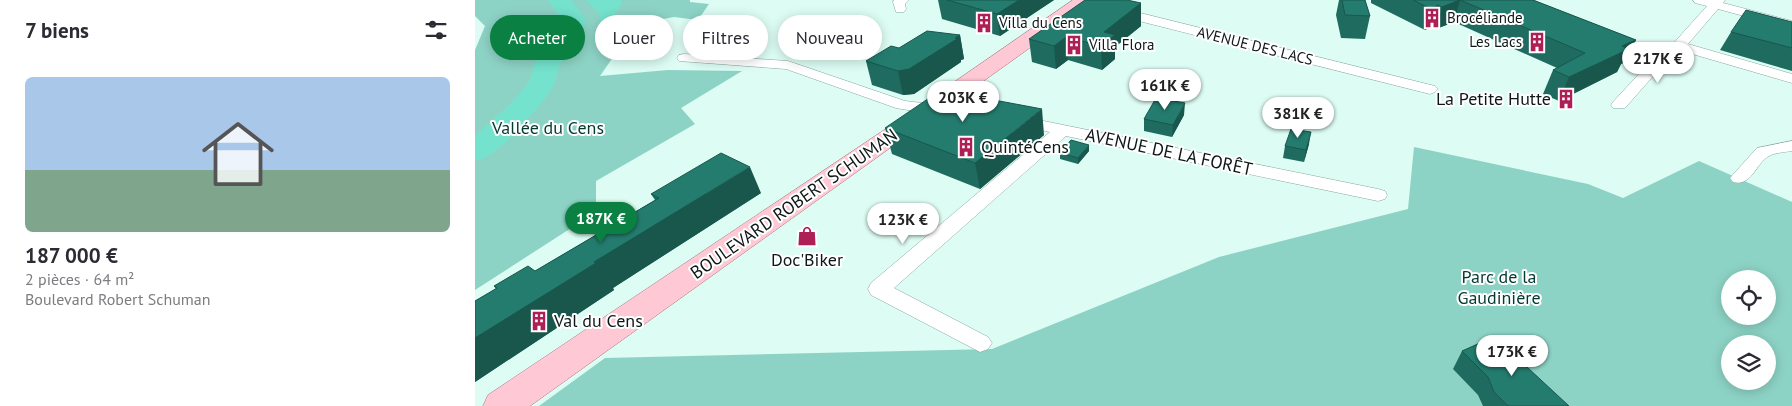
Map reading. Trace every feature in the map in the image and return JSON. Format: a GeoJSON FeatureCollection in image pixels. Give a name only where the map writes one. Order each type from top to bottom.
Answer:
{"type":"FeatureCollection","features":[{"type":"Feature","properties":{"kind":"main road","name":"BOULEVARD ROBERT SCHUMAN"},"geometry":{"type":"LineString","coordinates":[[501,406],[931,109],[1091,4]]}},
{"type":"Feature","properties":{"kind":"street"},"geometry":{"type":"LineString","coordinates":[[1699,0],[1717,2],[1792,26]]}},
{"type":"Feature","properties":{"kind":"street"},"geometry":{"type":"LineString","coordinates":[[1619,105],[1658,62],[1668,58],[1717,2]]}},
{"type":"Feature","properties":{"kind":"street","name":"AVENUE DES LACS"},"geometry":{"type":"LineString","coordinates":[[1091,4],[1429,89]]}},
{"type":"Feature","properties":{"kind":"street"},"geometry":{"type":"LineString","coordinates":[[1593,30],[1658,62]]}},
{"type":"Feature","properties":{"kind":"street"},"geometry":{"type":"LineString","coordinates":[[1679,46],[1792,79]]}},
{"type":"Feature","properties":{"kind":"street"},"geometry":{"type":"LineString","coordinates":[[714,60],[788,65],[902,104],[931,109],[948,106],[962,109]]}},
{"type":"Feature","properties":{"kind":"street","name":"AVENUE DE LA FORÊT"},"geometry":{"type":"LineString","coordinates":[[1007,118],[1378,195]]}},
{"type":"Feature","properties":{"kind":"street"},"geometry":{"type":"LineString","coordinates":[[980,343],[879,289],[1063,130]]}},
{"type":"Feature","properties":{"kind":"street"},"geometry":{"type":"LineString","coordinates":[[1739,178],[1763,152],[1792,146]]}},
{"type":"Feature","properties":{"kind":"green space","name":"Vallée du Cens"},"geometry":{"type":"Polygon","coordinates":[[[475,0],[690,0],[690,2],[709,4],[701,15],[683,15],[683,18],[673,17],[673,15],[595,15],[595,60],[611,60],[600,76],[668,70],[742,71],[681,108],[695,124],[596,181],[596,212],[475,290],[475,50],[485,26],[475,16],[475,0]]]}},
{"type":"Feature","properties":{"kind":"green space","name":"Parc de la Gaudinière"},"geometry":{"type":"Polygon","coordinates":[[[1414,147],[1588,184],[1623,198],[1699,161],[1792,202],[1792,406],[539,406],[605,358],[992,349],[1219,257],[1408,209],[1414,147]]]}},
{"type":"Feature","properties":{"kind":"shaded area"},"geometry":{"type":"Polygon","coordinates":[[[586,0],[622,0],[619,8],[612,15],[599,15],[586,0]]]}},
{"type":"Feature","properties":{"kind":"building"},"geometry":{"type":"Polygon","coordinates":[[[947,0],[1019,0],[997,14],[947,0]]]}},
{"type":"Feature","properties":{"kind":"building"},"geometry":{"type":"Polygon","coordinates":[[[1085,0],[1127,0],[1141,3],[1104,32],[1115,35],[1101,46],[1066,37],[1054,46],[1029,39],[1085,0]]]}},
{"type":"Feature","properties":{"kind":"building"},"geometry":{"type":"Polygon","coordinates":[[[1342,0],[1365,0],[1370,16],[1345,15],[1342,0]]]}},
{"type":"Feature","properties":{"kind":"building"},"geometry":{"type":"Polygon","coordinates":[[[1413,0],[1460,0],[1442,7],[1438,5],[1431,9],[1413,0]]]}},
{"type":"Feature","properties":{"kind":"building"},"geometry":{"type":"Polygon","coordinates":[[[1460,0],[1533,0],[1636,40],[1622,46],[1629,49],[1569,77],[1553,70],[1585,53],[1460,0]]]}},
{"type":"Feature","properties":{"kind":"building"},"geometry":{"type":"Polygon","coordinates":[[[1746,10],[1792,22],[1792,48],[1731,32],[1746,10]]]}},
{"type":"Feature","properties":{"kind":"building"},"geometry":{"type":"Polygon","coordinates":[[[927,31],[960,35],[955,38],[957,39],[909,69],[898,71],[866,61],[882,60],[882,51],[891,46],[899,48],[927,31]]]}},
{"type":"Feature","properties":{"kind":"building"},"geometry":{"type":"Polygon","coordinates":[[[941,90],[1042,109],[975,163],[885,128],[941,90]]]}},
{"type":"Feature","properties":{"kind":"building"},"geometry":{"type":"Polygon","coordinates":[[[1156,98],[1185,103],[1173,125],[1144,119],[1156,98]]]}},
{"type":"Feature","properties":{"kind":"building"},"geometry":{"type":"Polygon","coordinates":[[[1291,129],[1311,132],[1306,150],[1285,146],[1291,129]]]}},
{"type":"Feature","properties":{"kind":"building"},"geometry":{"type":"Polygon","coordinates":[[[1071,140],[1089,145],[1078,158],[1060,153],[1071,140]]]}},
{"type":"Feature","properties":{"kind":"building"},"geometry":{"type":"Polygon","coordinates":[[[721,153],[750,167],[594,262],[596,263],[475,338],[475,301],[497,288],[494,286],[528,266],[535,271],[659,198],[651,194],[721,153]]]}},
{"type":"Feature","properties":{"kind":"building"},"geometry":{"type":"Polygon","coordinates":[[[1489,339],[1494,344],[1500,342],[1569,406],[1507,405],[1494,392],[1488,377],[1462,351],[1489,339]]]}},
{"type":"Feature","properties":{"kind":"waterway"},"geometry":{"type":"LineString","coordinates":[[475,151],[507,123],[530,99],[545,75],[547,64],[573,29],[574,20],[559,0]]}},
{"type":"Feature","properties":{"kind":"place","name":"Brocéliande"},"geometry":{"type":"Point","coordinates":[1432,18]}},
{"type":"Feature","properties":{"kind":"place","name":"Villa du Cens"},"geometry":{"type":"Point","coordinates":[984,23]}},
{"type":"Feature","properties":{"kind":"place","name":"Les Lacs"},"geometry":{"type":"Point","coordinates":[1537,42]}},
{"type":"Feature","properties":{"kind":"place","name":"Villa Flora"},"geometry":{"type":"Point","coordinates":[1074,45]}},
{"type":"Feature","properties":{"kind":"place","name":"La Petite Hutte"},"geometry":{"type":"Point","coordinates":[1566,99]}},
{"type":"Feature","properties":{"kind":"place","name":"QuintéCens"},"geometry":{"type":"Point","coordinates":[966,147]}},
{"type":"Feature","properties":{"kind":"place","name":"Doc'Biker"},"geometry":{"type":"Point","coordinates":[807,236]}},
{"type":"Feature","properties":{"kind":"place","name":"Val du Cens"},"geometry":{"type":"Point","coordinates":[539,321]}}]}
